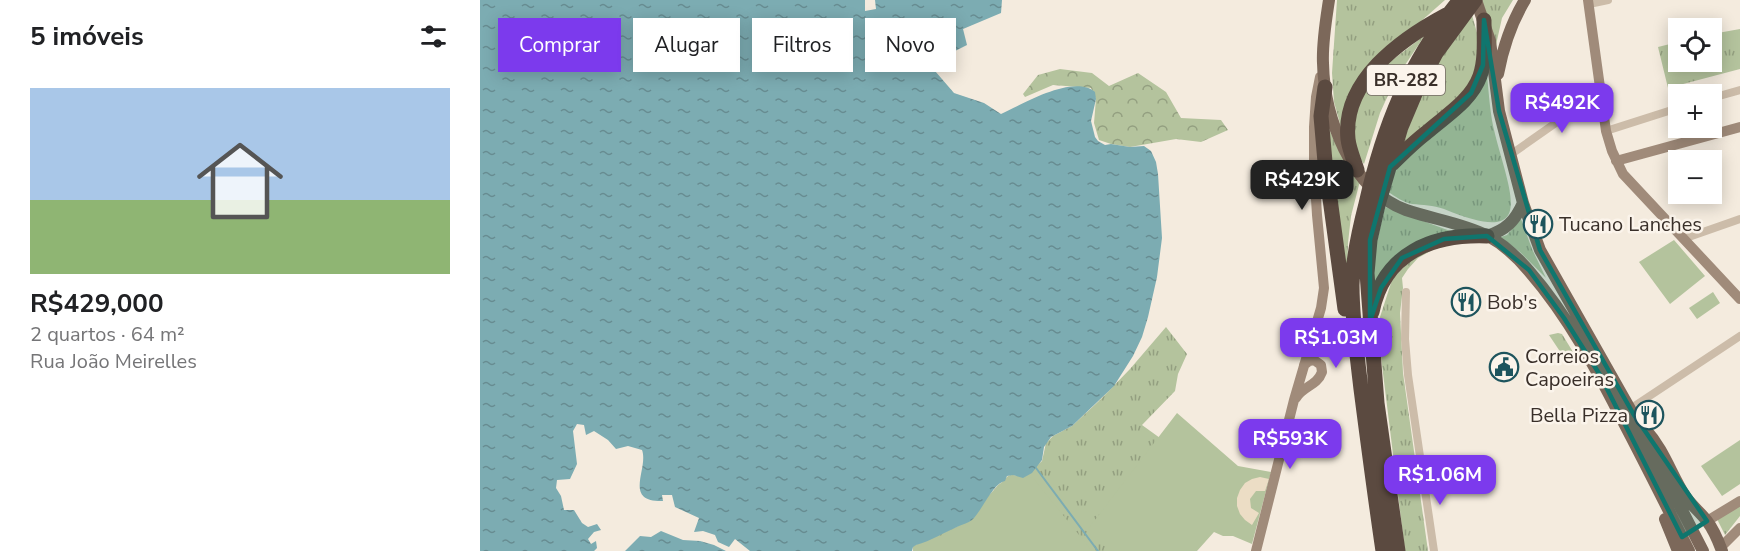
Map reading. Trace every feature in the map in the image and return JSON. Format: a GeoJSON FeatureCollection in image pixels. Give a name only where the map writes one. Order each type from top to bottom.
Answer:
{"type":"FeatureCollection","features":[{"type":"Feature","properties":{"kind":"highway","name":"BR-282"},"geometry":{"type":"LineString","coordinates":[[1383,551],[1353,330],[1352,283],[1357,242],[1372,204],[1383,163],[1455,10],[1475,0]]}},
{"type":"Feature","properties":{"kind":"highway"},"geometry":{"type":"LineString","coordinates":[[1357,170],[1348,140],[1348,124],[1351,105],[1361,84],[1401,44],[1421,28],[1455,10]]}},
{"type":"Feature","properties":{"kind":"highway"},"geometry":{"type":"LineString","coordinates":[[1383,163],[1423,135],[1471,93],[1480,77],[1483,65],[1484,20]]}},
{"type":"Feature","properties":{"kind":"highway"},"geometry":{"type":"LineString","coordinates":[[1325,87],[1321,116],[1325,162],[1350,345],[1361,385]]}},
{"type":"Feature","properties":{"kind":"highway","name":"BR-282"},"geometry":{"type":"LineString","coordinates":[[1372,204],[1367,273],[1370,321],[1377,403],[1398,551]]}},
{"type":"Feature","properties":{"kind":"highway"},"geometry":{"type":"LineString","coordinates":[[1370,321],[1381,288],[1402,258],[1434,242],[1455,237],[1487,236]]}},
{"type":"Feature","properties":{"kind":"main road"},"geometry":{"type":"LineString","coordinates":[[1256,551],[1294,400],[1321,308],[1324,288],[1317,215],[1314,128],[1329,0]]}},
{"type":"Feature","properties":{"kind":"main road"},"geometry":{"type":"LineString","coordinates":[[1475,0],[1484,20],[1492,52],[1499,111],[1523,203],[1546,262],[1628,413],[1689,551]]}},
{"type":"Feature","properties":{"kind":"main road"},"geometry":{"type":"LineString","coordinates":[[1496,84],[1507,38],[1525,0]]}},
{"type":"Feature","properties":{"kind":"main road"},"geometry":{"type":"LineString","coordinates":[[1589,2],[1606,131],[1616,161],[1623,174],[1740,299]]}},
{"type":"Feature","properties":{"kind":"main road"},"geometry":{"type":"LineString","coordinates":[[1323,62],[1325,87],[1339,138],[1371,189],[1391,204],[1487,236],[1502,245],[1522,263],[1552,301],[1600,375],[1628,413],[1658,444],[1687,498],[1714,532],[1719,550]]}},
{"type":"Feature","properties":{"kind":"main road"},"geometry":{"type":"LineString","coordinates":[[1616,161],[1740,127]]}},
{"type":"Feature","properties":{"kind":"main road"},"geometry":{"type":"LineString","coordinates":[[1487,236],[1510,225],[1518,215],[1523,203]]}},
{"type":"Feature","properties":{"kind":"main road"},"geometry":{"type":"LineString","coordinates":[[1294,400],[1300,391],[1316,383],[1321,375],[1322,367],[1317,362],[1312,360],[1304,365]]}},
{"type":"Feature","properties":{"kind":"main road"},"geometry":{"type":"LineString","coordinates":[[1628,413],[1634,452],[1673,548],[1707,521],[1740,501]]}},
{"type":"Feature","properties":{"kind":"main road"},"geometry":{"type":"LineString","coordinates":[[1643,447],[1703,551]]}},
{"type":"Feature","properties":{"kind":"main road"},"geometry":{"type":"LineString","coordinates":[[1719,550],[1740,528]]}},
{"type":"Feature","properties":{"kind":"street"},"geometry":{"type":"LineString","coordinates":[[1589,2],[1608,0]]}},
{"type":"Feature","properties":{"kind":"street"},"geometry":{"type":"LineString","coordinates":[[1722,95],[1740,90]]}},
{"type":"Feature","properties":{"kind":"street"},"geometry":{"type":"LineString","coordinates":[[1510,155],[1600,92]]}},
{"type":"Feature","properties":{"kind":"street"},"geometry":{"type":"LineString","coordinates":[[1606,131],[1668,111]]}},
{"type":"Feature","properties":{"kind":"street"},"geometry":{"type":"LineString","coordinates":[[1683,239],[1740,219]]}},
{"type":"Feature","properties":{"kind":"street"},"geometry":{"type":"LineString","coordinates":[[1406,292],[1405,339],[1408,375],[1434,551]]}},
{"type":"Feature","properties":{"kind":"street"},"geometry":{"type":"LineString","coordinates":[[1628,413],[1740,336]]}},
{"type":"Feature","properties":{"kind":"highlighted area"},"geometry":{"type":"Polygon","coordinates":[[[1484,20],[1499,111],[1540,250],[1634,415],[1707,521],[1682,537],[1600,375],[1564,318],[1529,270],[1487,236],[1444,239],[1402,258],[1381,288],[1370,321],[1370,240],[1390,167],[1471,93],[1483,65],[1484,20]]]}},
{"type":"Feature","properties":{"kind":"green space"},"geometry":{"type":"Polygon","coordinates":[[[1337,0],[1445,0],[1375,62],[1343,134],[1334,102],[1332,73],[1337,0]]]}},
{"type":"Feature","properties":{"kind":"green space"},"geometry":{"type":"Polygon","coordinates":[[[1482,0],[1513,0],[1502,18],[1496,45],[1482,0]]]}},
{"type":"Feature","properties":{"kind":"green space"},"geometry":{"type":"Polygon","coordinates":[[[1472,15],[1479,40],[1474,82],[1400,149],[1425,86],[1440,59],[1472,15]]]}},
{"type":"Feature","properties":{"kind":"green space"},"geometry":{"type":"Polygon","coordinates":[[[1740,29],[1740,69],[1683,84],[1668,84],[1668,88],[1658,47],[1668,44],[1668,72],[1722,72],[1722,32],[1740,29]]]}},
{"type":"Feature","properties":{"kind":"green space"},"geometry":{"type":"Polygon","coordinates":[[[1425,35],[1395,80],[1380,113],[1364,164],[1357,155],[1354,144],[1355,106],[1382,68],[1425,35]]]}},
{"type":"Feature","properties":{"kind":"green space"},"geometry":{"type":"Polygon","coordinates":[[[1060,69],[1092,73],[1109,86],[1138,73],[1166,92],[1181,118],[1221,120],[1228,130],[1201,142],[1176,139],[1130,147],[1099,140],[1094,123],[1096,99],[1091,88],[1053,85],[1025,97],[1023,94],[1038,75],[1060,69]]]}},
{"type":"Feature","properties":{"kind":"green space"},"geometry":{"type":"Polygon","coordinates":[[[1487,75],[1493,127],[1510,194],[1510,209],[1505,218],[1494,222],[1474,219],[1436,207],[1409,203],[1388,192],[1393,174],[1404,160],[1487,75]]]}},
{"type":"Feature","properties":{"kind":"green space"},"geometry":{"type":"Polygon","coordinates":[[[1325,119],[1344,159],[1360,181],[1351,216],[1347,280],[1325,119]]]}},
{"type":"Feature","properties":{"kind":"green space"},"geometry":{"type":"Polygon","coordinates":[[[1385,207],[1453,232],[1429,237],[1372,295],[1373,259],[1385,207]]]}},
{"type":"Feature","properties":{"kind":"green space"},"geometry":{"type":"Polygon","coordinates":[[[1521,219],[1546,278],[1501,237],[1507,235],[1521,219]]]}},
{"type":"Feature","properties":{"kind":"green space"},"geometry":{"type":"Polygon","coordinates":[[[1674,240],[1705,276],[1670,304],[1639,262],[1674,240]]]}},
{"type":"Feature","properties":{"kind":"green space"},"geometry":{"type":"Polygon","coordinates":[[[1436,248],[1418,258],[1402,278],[1400,313],[1403,373],[1428,551],[1405,551],[1380,349],[1380,317],[1392,280],[1411,259],[1436,248]]]}},
{"type":"Feature","properties":{"kind":"green space"},"geometry":{"type":"Polygon","coordinates":[[[1713,292],[1720,303],[1697,319],[1689,308],[1713,292]]]}},
{"type":"Feature","properties":{"kind":"green space"},"geometry":{"type":"Polygon","coordinates":[[[1166,327],[1187,354],[1178,374],[1175,391],[1142,425],[1160,438],[1111,551],[913,551],[913,546],[958,526],[1008,476],[1023,478],[1042,461],[1046,443],[1053,436],[1072,426],[1101,399],[1166,327]]]}},
{"type":"Feature","properties":{"kind":"green space"},"geometry":{"type":"Polygon","coordinates":[[[1562,334],[1573,352],[1574,359],[1571,363],[1567,362],[1549,335],[1562,334]]]}},
{"type":"Feature","properties":{"kind":"green space"},"geometry":{"type":"Polygon","coordinates":[[[1177,413],[1238,466],[1271,472],[1252,544],[1233,536],[1223,536],[1214,532],[1197,551],[1110,551],[1088,529],[1177,413]]]}},
{"type":"Feature","properties":{"kind":"green space"},"geometry":{"type":"Polygon","coordinates":[[[1740,440],[1740,484],[1722,496],[1701,466],[1740,440]]]}},
{"type":"Feature","properties":{"kind":"green space"},"geometry":{"type":"Polygon","coordinates":[[[1010,475],[1033,478],[1092,551],[913,551],[916,545],[946,534],[971,521],[998,485],[1010,475]]]}},
{"type":"Feature","properties":{"kind":"green space"},"geometry":{"type":"Polygon","coordinates":[[[1740,505],[1740,516],[1725,535],[1717,519],[1740,505]]]}},
{"type":"Feature","properties":{"kind":"shaded area"},"geometry":{"type":"Polygon","coordinates":[[[1260,477],[1269,479],[1265,491],[1256,491],[1250,499],[1251,508],[1259,513],[1252,525],[1240,514],[1237,498],[1245,483],[1260,477]]]}},
{"type":"Feature","properties":{"kind":"water"},"geometry":{"type":"Polygon","coordinates":[[[480,0],[865,0],[865,11],[876,9],[875,0],[1002,0],[1001,13],[963,29],[967,45],[956,50],[956,18],[865,18],[865,72],[936,72],[954,93],[984,103],[1001,114],[1048,92],[1074,86],[1086,87],[1095,92],[1096,99],[1091,121],[1098,141],[1105,145],[1144,146],[1151,151],[1158,174],[1162,238],[1157,277],[1148,317],[1133,356],[1114,386],[1072,426],[1051,437],[1044,447],[1042,460],[1032,473],[1023,478],[1007,476],[972,520],[916,545],[912,551],[750,551],[735,539],[729,547],[718,542],[715,535],[703,531],[694,532],[699,518],[675,507],[672,495],[662,495],[663,501],[651,500],[643,496],[640,490],[642,450],[628,446],[616,449],[608,440],[594,431],[586,435],[584,425],[577,424],[573,431],[577,464],[570,479],[557,480],[556,488],[561,496],[564,510],[574,510],[582,523],[588,527],[597,524],[601,530],[594,532],[588,539],[591,544],[596,541],[597,548],[594,551],[480,551],[480,0]]]}},
{"type":"Feature","properties":{"kind":"water"},"geometry":{"type":"Polygon","coordinates":[[[661,531],[683,540],[714,545],[726,551],[625,551],[640,536],[651,537],[661,531]]]}},
{"type":"Feature","properties":{"kind":"waterway"},"geometry":{"type":"LineString","coordinates":[[1036,468],[1098,551]]}},
{"type":"Feature","properties":{"kind":"place","name":"Tucano Lanches"},"geometry":{"type":"Point","coordinates":[1538,224]}},
{"type":"Feature","properties":{"kind":"place","name":"Bob's"},"geometry":{"type":"Point","coordinates":[1466,302]}},
{"type":"Feature","properties":{"kind":"place","name":"Correios Capoeiras"},"geometry":{"type":"Point","coordinates":[1504,367]}},
{"type":"Feature","properties":{"kind":"place","name":"Bella Pizza"},"geometry":{"type":"Point","coordinates":[1649,415]}}]}
